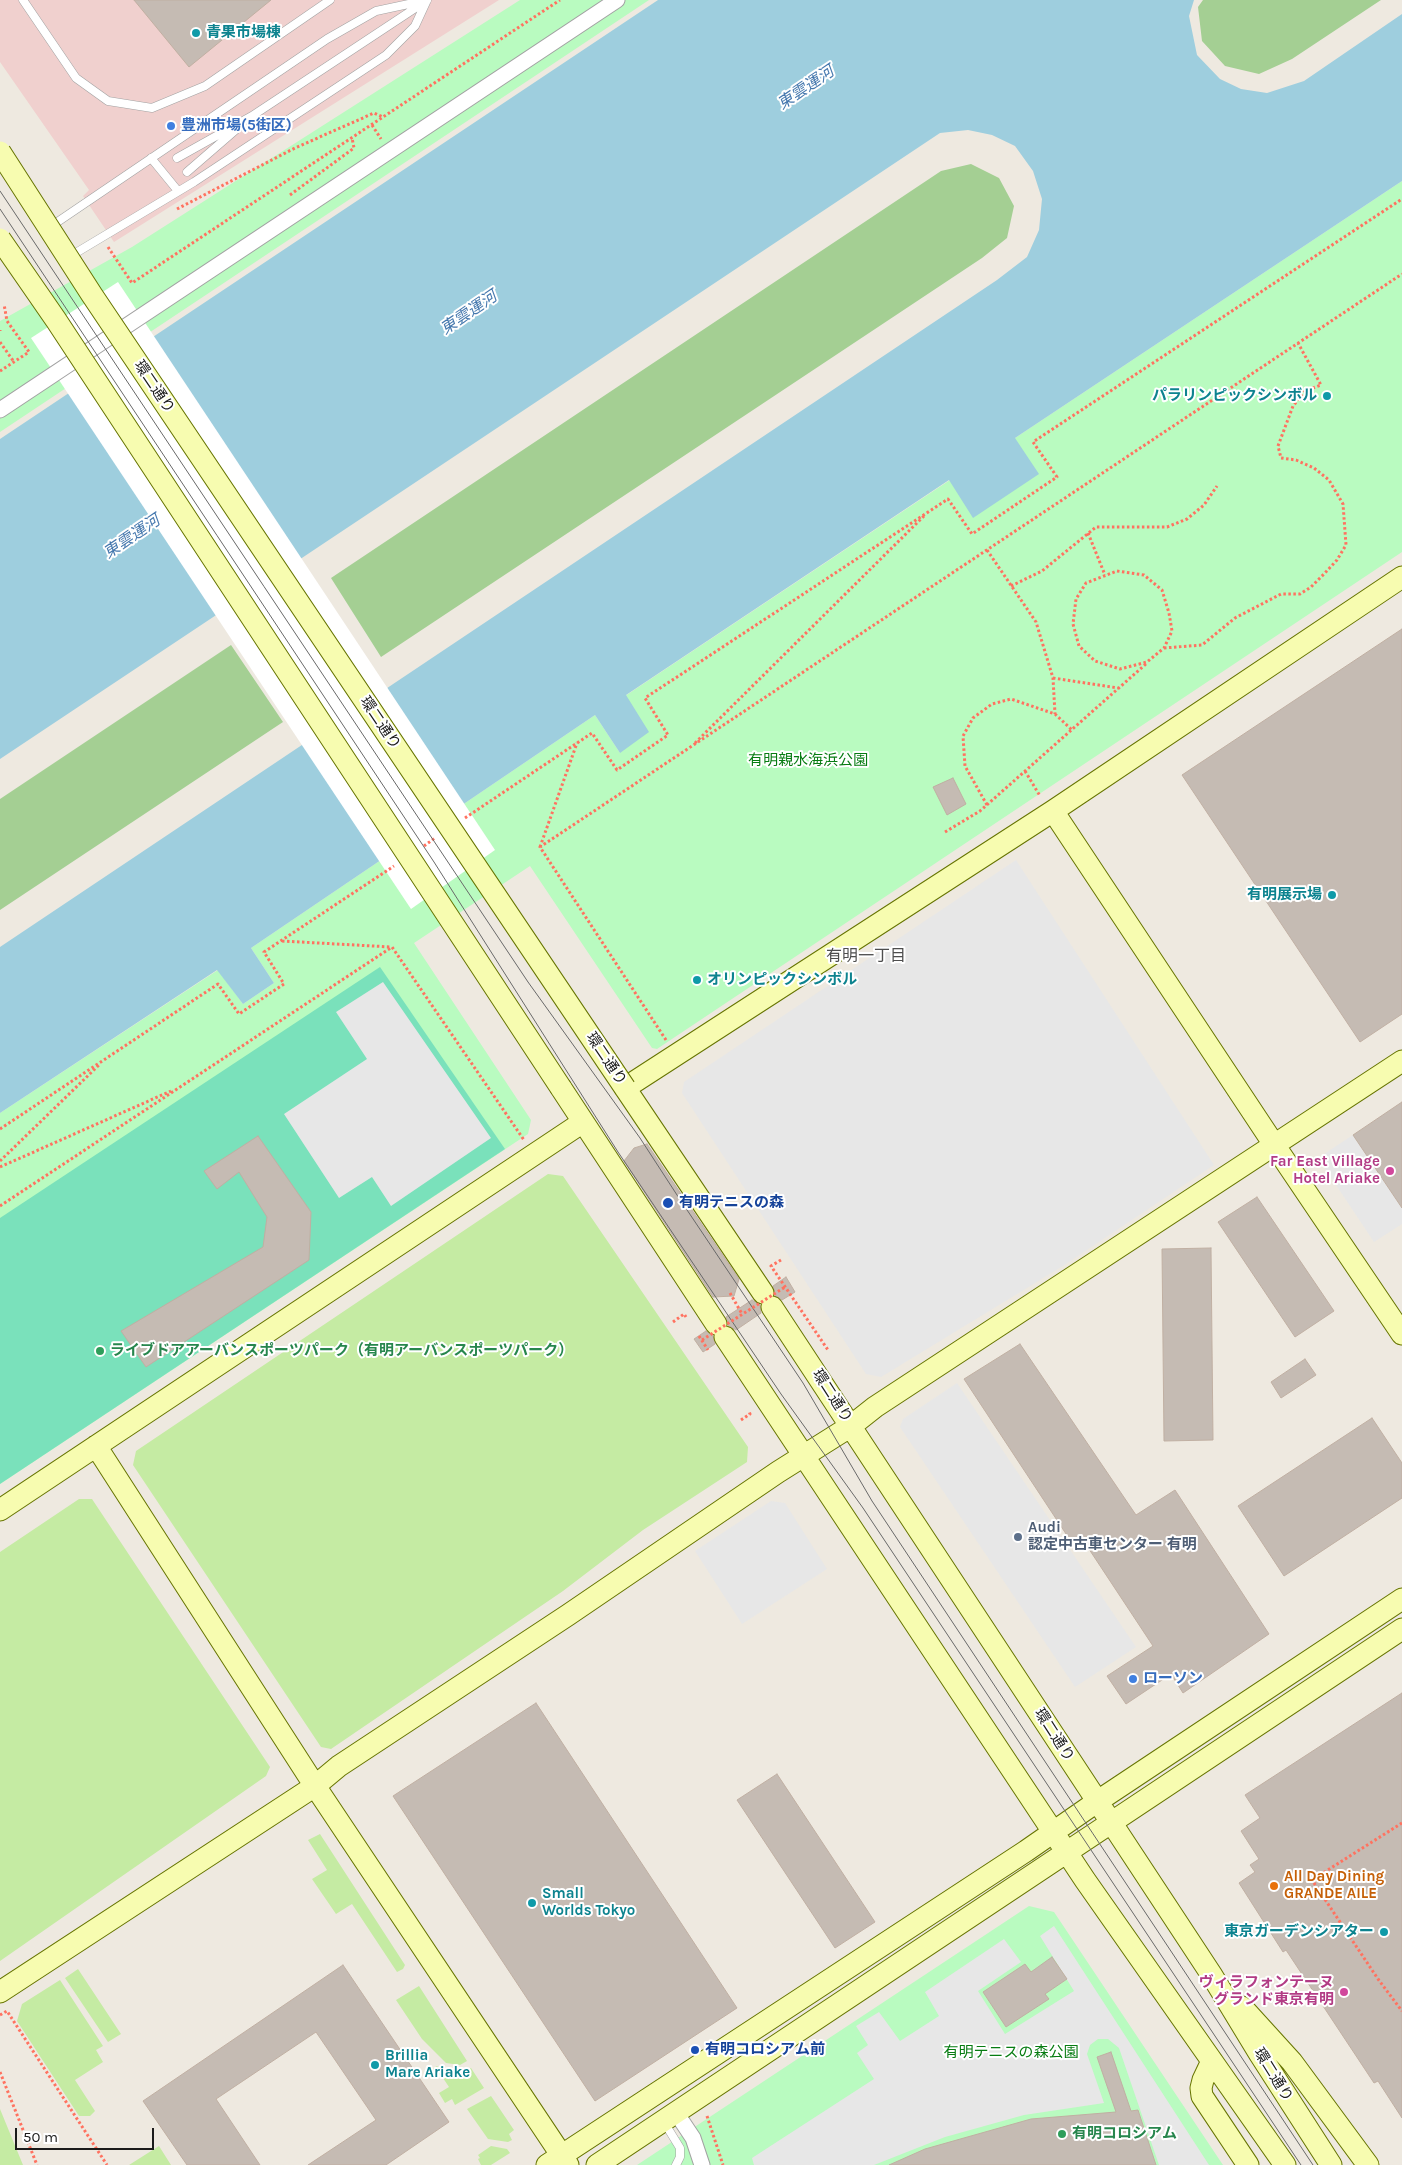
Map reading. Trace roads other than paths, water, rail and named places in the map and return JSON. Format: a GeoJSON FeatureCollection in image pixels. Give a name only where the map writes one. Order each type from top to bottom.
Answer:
{"type":"FeatureCollection","features":[{"type":"Feature","properties":{"kind":"street"},"geometry":{"type":"LineString","coordinates":[[0,410],[617,0]]}},
{"type":"Feature","properties":{"kind":"street","name":"環二通り"},"geometry":{"type":"LineString","coordinates":[[0,152],[68,257],[768,1300],[1211,1974],[1264,2061],[1332,2165]]}},
{"type":"Feature","properties":{"kind":"street"},"geometry":{"type":"LineString","coordinates":[[0,239],[56,320],[720,1331],[1066,1852],[1285,2165]]}},
{"type":"Feature","properties":{"kind":"street"},"geometry":{"type":"LineString","coordinates":[[625,1088],[1047,804],[1402,577]]}},
{"type":"Feature","properties":{"kind":"street"},"geometry":{"type":"LineString","coordinates":[[1047,804],[1402,1334]]}},
{"type":"Feature","properties":{"kind":"street"},"geometry":{"type":"LineString","coordinates":[[0,1992],[315,1786],[339,1766],[851,1426],[875,1408],[1402,1061]]}},
{"type":"Feature","properties":{"kind":"street"},"geometry":{"type":"LineString","coordinates":[[0,1510],[583,1122]]}},
{"type":"Feature","properties":{"kind":"street"},"geometry":{"type":"LineString","coordinates":[[96,1446],[559,2162],[1402,1599]]}},
{"type":"Feature","properties":{"kind":"street"},"geometry":{"type":"LineString","coordinates":[[597,2165],[672,2120],[1111,1821],[1402,1628]]}},
{"type":"Feature","properties":{"kind":"street"},"geometry":{"type":"LineString","coordinates":[[1211,1974],[1292,2062],[1368,2165]]}},
{"type":"Feature","properties":{"kind":"street"},"geometry":{"type":"LineString","coordinates":[[1212,2062],[1203,2080],[1202,2096],[1248,2165]]}},
{"type":"Feature","properties":{"kind":"street"},"geometry":{"type":"LineString","coordinates":[[672,2120],[693,2138],[702,2165]]}},
{"type":"Feature","properties":{"kind":"lane"},"geometry":{"type":"LineString","coordinates":[[23,0],[76,78],[108,101],[152,108],[205,86],[330,0]]}},
{"type":"Feature","properties":{"kind":"lane"},"geometry":{"type":"LineString","coordinates":[[177,158],[252,116],[427,0]]}},
{"type":"Feature","properties":{"kind":"lane"},"geometry":{"type":"LineString","coordinates":[[49,227],[327,39],[376,11],[427,0]]}},
{"type":"Feature","properties":{"kind":"lane"},"geometry":{"type":"LineString","coordinates":[[68,257],[178,191],[386,55],[415,26],[427,0]]}},
{"type":"Feature","properties":{"kind":"lane"},"geometry":{"type":"LineString","coordinates":[[186,172],[252,116]]}},
{"type":"Feature","properties":{"kind":"lane"},"geometry":{"type":"LineString","coordinates":[[151,158],[178,191]]}},
{"type":"Feature","properties":{"kind":"lane"},"geometry":{"type":"LineString","coordinates":[[672,2120],[680,2148],[680,2157],[676,2165]]}},
{"type":"Feature","properties":{"kind":"water","name":"東雲運河"},"geometry":{"type":"Polygon","coordinates":[[[658,0],[1194,0],[1189,16],[1197,55],[1220,79],[1241,89],[1267,93],[1304,81],[1402,14],[1402,181],[1015,438],[1039,474],[973,518],[949,480],[626,695],[649,732],[620,753],[595,715],[251,948],[274,983],[243,1004],[217,970],[0,1113],[0,947],[997,280],[1027,257],[1039,230],[1042,199],[1033,171],[1015,146],[992,135],[968,130],[940,133],[0,759],[0,439],[658,0]]]}},
{"type":"Feature","properties":{"kind":"tram line"},"geometry":{"type":"LineString","coordinates":[[0,191],[528,982],[640,1138],[803,1383],[872,1501],[1313,2165]]}},
{"type":"Feature","properties":{"kind":"tram line"},"geometry":{"type":"LineString","coordinates":[[0,209],[434,862],[618,1152],[781,1394],[863,1508],[1301,2165]]}},
{"type":"Feature","properties":{"kind":"place","name":"青果市場棟"},"geometry":{"type":"Point","coordinates":[196,33]}},
{"type":"Feature","properties":{"kind":"place","name":"豊洲市場(5街区)"},"geometry":{"type":"Point","coordinates":[171,126]}},
{"type":"Feature","properties":{"kind":"place","name":"パラリンピックシンボル"},"geometry":{"type":"Point","coordinates":[1327,396]}},
{"type":"Feature","properties":{"kind":"place","name":"有明展示場"},"geometry":{"type":"Point","coordinates":[1332,895]}},
{"type":"Feature","properties":{"kind":"place","name":"オリンピックシンボル"},"geometry":{"type":"Point","coordinates":[697,980]}},
{"type":"Feature","properties":{"kind":"place","name":"Far East Village Hotel Ariake"},"geometry":{"type":"Point","coordinates":[1390,1171]}},
{"type":"Feature","properties":{"kind":"place","name":"有明テニスの森"},"geometry":{"type":"Point","coordinates":[668,1203]}},
{"type":"Feature","properties":{"kind":"place","name":"ライブドアアーバンスポーツパーク（有明アーバンスポーツパーク）"},"geometry":{"type":"Point","coordinates":[100,1351]}},
{"type":"Feature","properties":{"kind":"place","name":"Audi 認定中古車センター 有明"},"geometry":{"type":"Point","coordinates":[1018,1537]}},
{"type":"Feature","properties":{"kind":"place","name":"ローソン"},"geometry":{"type":"Point","coordinates":[1133,1679]}},
{"type":"Feature","properties":{"kind":"place","name":"All Day Dining GRANDE AILE"},"geometry":{"type":"Point","coordinates":[1274,1886]}},
{"type":"Feature","properties":{"kind":"place","name":"Small Worlds Tokyo"},"geometry":{"type":"Point","coordinates":[532,1903]}},
{"type":"Feature","properties":{"kind":"place","name":"東京ガーデンシアター"},"geometry":{"type":"Point","coordinates":[1384,1932]}},
{"type":"Feature","properties":{"kind":"place","name":"ヴィラフォンテーヌ グランド東京有明"},"geometry":{"type":"Point","coordinates":[1344,1992]}},
{"type":"Feature","properties":{"kind":"place","name":"有明コロシアム前"},"geometry":{"type":"Point","coordinates":[695,2050]}},
{"type":"Feature","properties":{"kind":"place","name":"Brillia Mare Ariake"},"geometry":{"type":"Point","coordinates":[375,2065]}},
{"type":"Feature","properties":{"kind":"place","name":"有明コロシアム"},"geometry":{"type":"Point","coordinates":[1062,2134]}},
{"type":"Feature","properties":{"kind":"district","name":"有明一丁目"},"geometry":{"type":"Point","coordinates":[866,956]}},
{"type":"Feature","properties":{"kind":"park label","name":"有明親水海浜公園"},"geometry":{"type":"Point","coordinates":[808,761]}},
{"type":"Feature","properties":{"kind":"park label","name":"有明テニスの森公園"},"geometry":{"type":"Point","coordinates":[1011,2053]}}]}
